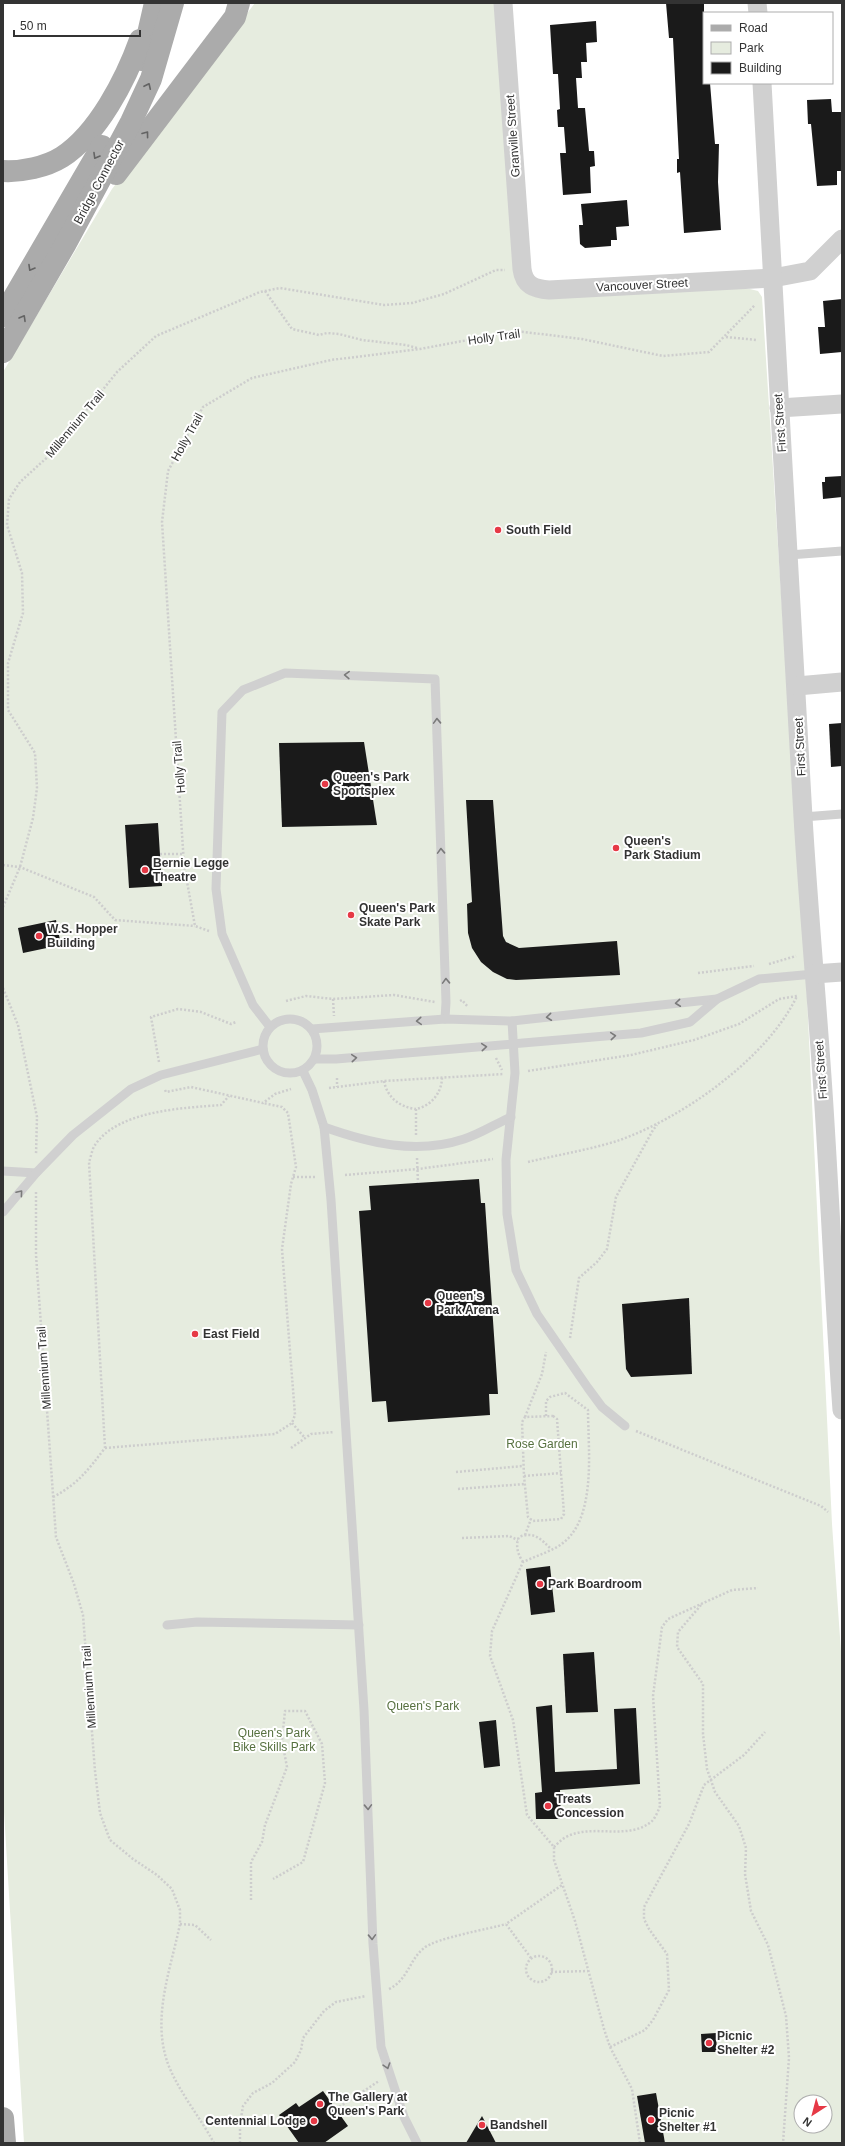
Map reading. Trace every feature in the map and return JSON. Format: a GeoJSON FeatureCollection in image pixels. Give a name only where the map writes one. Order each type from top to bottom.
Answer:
{"type":"FeatureCollection","features":[{"type":"Feature","properties":{"kind":"main road"},"geometry":{"type":"LineString","coordinates":[[3,171],[19,170],[49,163],[62,157],[89,132],[121,84],[133,60],[154,3]]}},
{"type":"Feature","properties":{"kind":"main road","name":"Bridge Connector"},"geometry":{"type":"LineString","coordinates":[[3,316],[116,122],[141,66],[154,3]]}},
{"type":"Feature","properties":{"kind":"main road","name":"Bridge Connector"},"geometry":{"type":"LineString","coordinates":[[3,352],[65,245],[131,122],[151,79],[173,3]]}},
{"type":"Feature","properties":{"kind":"main road"},"geometry":{"type":"LineString","coordinates":[[65,245],[145,134],[234,17],[239,3]]}},
{"type":"Feature","properties":{"kind":"main road"},"geometry":{"type":"LineString","coordinates":[[3,2118],[5,2143]]}},
{"type":"Feature","properties":{"kind":"street","name":"Granville Street"},"geometry":{"type":"LineString","coordinates":[[503,3],[522,269]]}},
{"type":"Feature","properties":{"kind":"street","name":"First Street"},"geometry":{"type":"LineString","coordinates":[[762,84],[779,408],[797,686],[803,817],[814,974],[834,1122],[832,1274],[842,1410]]}},
{"type":"Feature","properties":{"kind":"street","name":"Vancouver Street"},"geometry":{"type":"LineString","coordinates":[[522,269],[526,282],[540,290],[773,278],[810,271],[842,239]]}},
{"type":"Feature","properties":{"kind":"street"},"geometry":{"type":"LineString","coordinates":[[779,408],[842,404]]}},
{"type":"Feature","properties":{"kind":"street"},"geometry":{"type":"LineString","coordinates":[[797,686],[842,682]]}},
{"type":"Feature","properties":{"kind":"street"},"geometry":{"type":"LineString","coordinates":[[814,974],[842,972]]}},
{"type":"Feature","properties":{"kind":"lane"},"geometry":{"type":"LineString","coordinates":[[789,555],[842,551]]}},
{"type":"Feature","properties":{"kind":"lane"},"geometry":{"type":"LineString","coordinates":[[270,1027],[253,1005],[222,934],[216,889],[222,712],[243,690],[285,673],[435,679],[446,1002],[445,1019]]}},
{"type":"Feature","properties":{"kind":"lane"},"geometry":{"type":"LineString","coordinates":[[803,817],[842,814]]}},
{"type":"Feature","properties":{"kind":"lane"},"geometry":{"type":"LineString","coordinates":[[315,1058],[336,1059],[513,1046],[641,1034],[690,1022],[717,999],[759,979],[814,974]]}},
{"type":"Feature","properties":{"kind":"lane"},"geometry":{"type":"LineString","coordinates":[[312,1029],[445,1019],[512,1020],[717,999]]}},
{"type":"Feature","properties":{"kind":"lane"},"geometry":{"type":"LineString","coordinates":[[287,1019],[300,1021],[312,1029],[318,1043],[315,1058],[303,1071],[288,1074],[274,1068],[268,1063],[263,1049],[263,1041],[270,1027],[278,1021],[287,1019]]}},
{"type":"Feature","properties":{"kind":"lane"},"geometry":{"type":"LineString","coordinates":[[512,1020],[515,1073],[506,1160],[507,1214],[516,1270],[537,1314],[568,1356],[602,1407],[625,1426]]}},
{"type":"Feature","properties":{"kind":"lane"},"geometry":{"type":"LineString","coordinates":[[3,1212],[36,1173],[73,1135],[131,1089],[161,1075],[263,1049]]}},
{"type":"Feature","properties":{"kind":"lane"},"geometry":{"type":"LineString","coordinates":[[303,1071],[312,1090],[324,1127],[331,1200],[359,1625],[373,1951],[381,2048],[404,2118],[417,2143]]}},
{"type":"Feature","properties":{"kind":"lane"},"geometry":{"type":"LineString","coordinates":[[324,1127],[359,1140],[380,1144],[417,1146],[441,1145],[464,1139],[510,1117]]}},
{"type":"Feature","properties":{"kind":"lane"},"geometry":{"type":"LineString","coordinates":[[3,1171],[36,1173]]}},
{"type":"Feature","properties":{"kind":"lane"},"geometry":{"type":"LineString","coordinates":[[168,1625],[197,1622],[359,1625]]}},
{"type":"Feature","properties":{"kind":"path","name":"Millennium Trail"},"geometry":{"type":"LineString","coordinates":[[3,907],[20,867],[33,818],[37,788],[35,753],[8,710],[8,663],[23,613],[22,573],[7,525],[9,499],[20,482],[57,448],[117,372],[156,336],[224,306],[265,291],[280,288],[384,305],[412,303],[444,294],[496,270],[522,269]]}},
{"type":"Feature","properties":{"kind":"path"},"geometry":{"type":"LineString","coordinates":[[265,291],[292,329],[319,335],[339,334],[362,340],[406,345],[420,349]]}},
{"type":"Feature","properties":{"kind":"path","name":"Holly Trail"},"geometry":{"type":"LineString","coordinates":[[196,926],[184,854],[162,522],[168,471],[203,407],[252,378],[331,360],[420,349],[516,331],[582,339],[663,356],[709,352],[755,304]]}},
{"type":"Feature","properties":{"kind":"path"},"geometry":{"type":"LineString","coordinates":[[725,337],[757,340]]}},
{"type":"Feature","properties":{"kind":"path"},"geometry":{"type":"LineString","coordinates":[[160,854],[184,854]]}},
{"type":"Feature","properties":{"kind":"path"},"geometry":{"type":"LineString","coordinates":[[4,865],[20,867],[94,898],[115,920],[196,926],[222,934]]}},
{"type":"Feature","properties":{"kind":"path"},"geometry":{"type":"LineString","coordinates":[[768,964],[790,956],[800,956]]}},
{"type":"Feature","properties":{"kind":"path"},"geometry":{"type":"LineString","coordinates":[[698,973],[760,965]]}},
{"type":"Feature","properties":{"kind":"path"},"geometry":{"type":"LineString","coordinates":[[3,988],[18,1025],[37,1117],[36,1154]]}},
{"type":"Feature","properties":{"kind":"path"},"geometry":{"type":"LineString","coordinates":[[286,1001],[306,996],[333,999],[394,995],[435,1002]]}},
{"type":"Feature","properties":{"kind":"path"},"geometry":{"type":"LineString","coordinates":[[528,1162],[616,1141],[659,1123],[697,1100],[746,1063],[789,1013],[798,996]]}},
{"type":"Feature","properties":{"kind":"path"},"geometry":{"type":"LineString","coordinates":[[333,999],[334,1018]]}},
{"type":"Feature","properties":{"kind":"path"},"geometry":{"type":"LineString","coordinates":[[159,1062],[152,1017],[178,1009],[201,1012],[231,1024],[236,1022]]}},
{"type":"Feature","properties":{"kind":"path"},"geometry":{"type":"LineString","coordinates":[[329,1088],[384,1081],[505,1074],[495,1054]]}},
{"type":"Feature","properties":{"kind":"path"},"geometry":{"type":"LineString","coordinates":[[384,1081],[388,1092],[397,1103],[416,1109],[426,1106],[435,1098],[441,1086],[442,1077]]}},
{"type":"Feature","properties":{"kind":"path"},"geometry":{"type":"LineString","coordinates":[[337,1078],[338,1087]]}},
{"type":"Feature","properties":{"kind":"path"},"geometry":{"type":"LineString","coordinates":[[105,1448],[275,1434],[292,1424],[295,1415],[282,1249],[293,1177],[296,1167],[288,1113],[282,1107],[191,1087],[166,1092],[165,1090]]}},
{"type":"Feature","properties":{"kind":"path"},"geometry":{"type":"LineString","coordinates":[[263,1103],[275,1094],[291,1090]]}},
{"type":"Feature","properties":{"kind":"path"},"geometry":{"type":"LineString","coordinates":[[53,1497],[70,1488],[88,1470],[105,1448],[89,1162],[95,1145],[107,1131],[127,1122],[162,1111],[221,1105],[230,1096]]}},
{"type":"Feature","properties":{"kind":"path"},"geometry":{"type":"LineString","coordinates":[[416,1109],[418,1183]]}},
{"type":"Feature","properties":{"kind":"path"},"geometry":{"type":"LineString","coordinates":[[568,1356],[579,1278],[597,1262],[607,1249],[616,1197],[653,1130],[659,1123]]}},
{"type":"Feature","properties":{"kind":"path"},"geometry":{"type":"LineString","coordinates":[[345,1175],[418,1169],[495,1159]]}},
{"type":"Feature","properties":{"kind":"path"},"geometry":{"type":"LineString","coordinates":[[293,1177],[312,1177]]}},
{"type":"Feature","properties":{"kind":"path","name":"Millennium Trail"},"geometry":{"type":"LineString","coordinates":[[36,1187],[36,1255],[56,1537],[74,1584],[83,1615],[95,1771],[100,1813],[110,1840],[133,1860],[157,1875],[172,1889],[180,1910],[180,1924],[162,2005],[160,2022],[162,2042],[167,2062],[214,2143]]}},
{"type":"Feature","properties":{"kind":"path"},"geometry":{"type":"LineString","coordinates":[[531,1520],[528,1517],[524,1476],[522,1422],[542,1374],[547,1348],[556,1341]]}},
{"type":"Feature","properties":{"kind":"path"},"geometry":{"type":"LineString","coordinates":[[546,1416],[546,1401],[550,1397],[565,1393],[588,1410],[587,1497],[583,1515],[576,1528],[568,1538],[552,1550],[523,1562],[492,1631],[490,1656],[513,1720],[527,1815],[554,1847],[554,1860],[575,1921],[592,1988],[610,2047],[632,2089],[640,2143]]}},
{"type":"Feature","properties":{"kind":"path"},"geometry":{"type":"LineString","coordinates":[[525,1417],[553,1416],[557,1418],[564,1514],[561,1519],[531,1520]]}},
{"type":"Feature","properties":{"kind":"path"},"geometry":{"type":"LineString","coordinates":[[292,1424],[305,1438]]}},
{"type":"Feature","properties":{"kind":"path"},"geometry":{"type":"LineString","coordinates":[[625,1426],[821,1506],[828,1512]]}},
{"type":"Feature","properties":{"kind":"path"},"geometry":{"type":"LineString","coordinates":[[291,1448],[312,1434],[334,1432]]}},
{"type":"Feature","properties":{"kind":"path"},"geometry":{"type":"LineString","coordinates":[[456,1472],[524,1466]]}},
{"type":"Feature","properties":{"kind":"path"},"geometry":{"type":"LineString","coordinates":[[524,1476],[561,1473]]}},
{"type":"Feature","properties":{"kind":"path"},"geometry":{"type":"LineString","coordinates":[[458,1489],[525,1484]]}},
{"type":"Feature","properties":{"kind":"path"},"geometry":{"type":"LineString","coordinates":[[518,1540],[525,1535],[531,1520]]}},
{"type":"Feature","properties":{"kind":"path"},"geometry":{"type":"LineString","coordinates":[[525,1535],[538,1537],[552,1550]]}},
{"type":"Feature","properties":{"kind":"path"},"geometry":{"type":"LineString","coordinates":[[462,1538],[509,1536],[518,1540]]}},
{"type":"Feature","properties":{"kind":"path"},"geometry":{"type":"LineString","coordinates":[[518,1540],[518,1556],[523,1562]]}},
{"type":"Feature","properties":{"kind":"path"},"geometry":{"type":"LineString","coordinates":[[554,1847],[565,1838],[576,1834],[593,1831],[622,1832],[638,1829],[652,1821],[660,1806],[653,1696],[662,1627],[668,1620],[732,1590],[758,1588]]}},
{"type":"Feature","properties":{"kind":"path"},"geometry":{"type":"LineString","coordinates":[[701,1605],[678,1632],[676,1640],[681,1655],[703,1684],[703,1734],[707,1769],[715,1792],[738,1826],[746,1848],[745,1874],[752,1911],[768,1945],[786,2016],[790,2058],[783,2143]]}},
{"type":"Feature","properties":{"kind":"path"},"geometry":{"type":"LineString","coordinates":[[251,1900],[250,1862],[262,1842],[265,1825],[287,1767],[282,1741],[285,1711],[305,1711],[322,1744],[325,1783],[303,1862],[273,1879]]}},
{"type":"Feature","properties":{"kind":"path"},"geometry":{"type":"LineString","coordinates":[[610,2047],[645,2030],[653,2020],[669,1990],[666,1954],[644,1919],[644,1907],[689,1824],[704,1785],[744,1755],[766,1732]]}},
{"type":"Feature","properties":{"kind":"path"},"geometry":{"type":"LineString","coordinates":[[385,1990],[399,1984],[424,1948],[440,1940],[506,1924],[562,1885]]}},
{"type":"Feature","properties":{"kind":"path"},"geometry":{"type":"LineString","coordinates":[[180,1924],[195,1925],[211,1940]]}},
{"type":"Feature","properties":{"kind":"path"},"geometry":{"type":"LineString","coordinates":[[506,1924],[531,1958]]}},
{"type":"Feature","properties":{"kind":"path"},"geometry":{"type":"LineString","coordinates":[[538,1955],[545,1957],[550,1961],[551,1972],[548,1979],[541,1982],[531,1980],[526,1974],[525,1968],[531,1958],[538,1955]]}},
{"type":"Feature","properties":{"kind":"path"},"geometry":{"type":"LineString","coordinates":[[551,1972],[588,1971]]}},
{"type":"Feature","properties":{"kind":"path"},"geometry":{"type":"LineString","coordinates":[[240,2143],[240,2125],[243,2106],[252,2093],[272,2083],[295,2062],[301,2050],[303,2038],[324,2011],[336,2002],[369,1995]]}},
{"type":"Feature","properties":{"kind":"path"},"geometry":{"type":"LineString","coordinates":[[336,2109],[389,2075]]}},
{"type":"Feature","properties":{"kind":"green space","name":"Queen's Park"},"geometry":{"type":"Polygon","coordinates":[[[255,3],[494,3],[522,289],[750,289],[758,291],[762,297],[807,997],[832,1524],[842,1666],[842,2143],[24,2143],[3,1795],[3,372],[112,189],[255,3]]]}},
{"type":"Feature","properties":{"kind":"building"},"geometry":{"type":"Polygon","coordinates":[[[666,3],[704,3],[703,84],[710,84],[715,144],[719,144],[718,182],[721,230],[684,233],[680,172],[677,173],[677,159],[679,159],[673,38],[669,38],[666,3]]]}},
{"type":"Feature","properties":{"kind":"building"},"geometry":{"type":"Polygon","coordinates":[[[596,21],[597,42],[586,43],[587,62],[581,62],[582,78],[576,78],[578,108],[585,108],[589,151],[594,151],[595,166],[590,167],[591,193],[563,195],[560,153],[566,153],[564,127],[558,127],[557,110],[560,109],[558,74],[553,74],[550,25],[596,21]]]}},
{"type":"Feature","properties":{"kind":"building"},"geometry":{"type":"Polygon","coordinates":[[[831,99],[832,112],[842,112],[842,171],[837,171],[837,185],[817,186],[811,124],[808,124],[807,100],[831,99]]]}},
{"type":"Feature","properties":{"kind":"building"},"geometry":{"type":"Polygon","coordinates":[[[627,200],[629,226],[616,227],[617,240],[611,240],[611,246],[585,248],[580,244],[579,225],[583,225],[581,204],[627,200]]]}},
{"type":"Feature","properties":{"kind":"building"},"geometry":{"type":"Polygon","coordinates":[[[842,299],[842,352],[820,354],[818,327],[825,327],[823,301],[842,299]]]}},
{"type":"Feature","properties":{"kind":"building"},"geometry":{"type":"Polygon","coordinates":[[[842,476],[842,497],[823,499],[822,482],[825,482],[825,477],[842,476]]]}},
{"type":"Feature","properties":{"kind":"building"},"geometry":{"type":"Polygon","coordinates":[[[842,723],[842,766],[831,767],[829,724],[842,723]]]}},
{"type":"Feature","properties":{"kind":"building","name":"Queen's Park Sportsplex"},"geometry":{"type":"Polygon","coordinates":[[[364,742],[377,825],[282,827],[279,743],[364,742]]]}},
{"type":"Feature","properties":{"kind":"building"},"geometry":{"type":"Polygon","coordinates":[[[466,800],[493,800],[503,936],[506,942],[519,948],[617,941],[620,975],[516,980],[507,979],[493,972],[481,962],[472,948],[468,933],[467,904],[472,902],[466,800]]]}},
{"type":"Feature","properties":{"kind":"building","name":"Bernie Legge Theatre"},"geometry":{"type":"Polygon","coordinates":[[[158,823],[162,886],[129,888],[125,825],[158,823]]]}},
{"type":"Feature","properties":{"kind":"building","name":"W.S. Hopper Building"},"geometry":{"type":"Polygon","coordinates":[[[56,920],[61,945],[23,953],[18,928],[56,920]]]}},
{"type":"Feature","properties":{"kind":"building","name":"Queen's Park Arena"},"geometry":{"type":"Polygon","coordinates":[[[479,1179],[481,1203],[485,1203],[498,1394],[489,1394],[490,1415],[388,1422],[386,1401],[372,1402],[359,1211],[371,1210],[369,1186],[479,1179]]]}},
{"type":"Feature","properties":{"kind":"building"},"geometry":{"type":"Polygon","coordinates":[[[689,1298],[692,1374],[631,1377],[626,1369],[622,1304],[689,1298]]]}},
{"type":"Feature","properties":{"kind":"building","name":"Park Boardroom"},"geometry":{"type":"Polygon","coordinates":[[[550,1566],[555,1612],[531,1615],[526,1569],[550,1566]]]}},
{"type":"Feature","properties":{"kind":"building"},"geometry":{"type":"Polygon","coordinates":[[[594,1652],[598,1712],[566,1713],[563,1654],[594,1652]]]}},
{"type":"Feature","properties":{"kind":"building"},"geometry":{"type":"Polygon","coordinates":[[[552,1705],[555,1772],[617,1769],[614,1709],[636,1708],[640,1784],[560,1790],[561,1819],[536,1819],[535,1793],[542,1792],[536,1707],[552,1705]]]}},
{"type":"Feature","properties":{"kind":"building"},"geometry":{"type":"Polygon","coordinates":[[[496,1720],[500,1766],[484,1768],[479,1722],[496,1720]]]}},
{"type":"Feature","properties":{"kind":"building","name":"Picnic Shelter #2"},"geometry":{"type":"Polygon","coordinates":[[[716,2033],[717,2052],[702,2052],[701,2034],[716,2033]]]}},
{"type":"Feature","properties":{"kind":"building","name":"Centennial Lodge"},"geometry":{"type":"Polygon","coordinates":[[[323,2091],[348,2126],[324,2143],[299,2143],[279,2115],[296,2103],[299,2107],[323,2091]]]}},
{"type":"Feature","properties":{"kind":"building","name":"Picnic Shelter #1"},"geometry":{"type":"Polygon","coordinates":[[[656,2093],[665,2143],[645,2143],[637,2096],[656,2093]]]}},
{"type":"Feature","properties":{"kind":"building","name":"Bandshell"},"geometry":{"type":"Polygon","coordinates":[[[482,2116],[496,2143],[466,2143],[482,2116]]]}},
{"type":"Feature","properties":{"kind":"place","name":"South Field"},"geometry":{"type":"Point","coordinates":[498,530]}},
{"type":"Feature","properties":{"kind":"place","name":"Queen's Park Sportsplex"},"geometry":{"type":"Point","coordinates":[325,784]}},
{"type":"Feature","properties":{"kind":"place","name":"Queen's Park Stadium"},"geometry":{"type":"Point","coordinates":[616,848]}},
{"type":"Feature","properties":{"kind":"place","name":"Bernie Legge Theatre"},"geometry":{"type":"Point","coordinates":[145,870]}},
{"type":"Feature","properties":{"kind":"place","name":"Queen's Park Skate Park"},"geometry":{"type":"Point","coordinates":[351,915]}},
{"type":"Feature","properties":{"kind":"place","name":"W.S. Hopper Building"},"geometry":{"type":"Point","coordinates":[39,936]}},
{"type":"Feature","properties":{"kind":"place","name":"Queen's Park Arena"},"geometry":{"type":"Point","coordinates":[428,1303]}},
{"type":"Feature","properties":{"kind":"place","name":"East Field"},"geometry":{"type":"Point","coordinates":[195,1334]}},
{"type":"Feature","properties":{"kind":"place","name":"Park Boardroom"},"geometry":{"type":"Point","coordinates":[540,1584]}},
{"type":"Feature","properties":{"kind":"place","name":"Treats Concession"},"geometry":{"type":"Point","coordinates":[548,1806]}},
{"type":"Feature","properties":{"kind":"place","name":"Picnic Shelter #2"},"geometry":{"type":"Point","coordinates":[709,2043]}},
{"type":"Feature","properties":{"kind":"place","name":"The Gallery at Queen's Park"},"geometry":{"type":"Point","coordinates":[320,2104]}},
{"type":"Feature","properties":{"kind":"place","name":"Picnic Shelter #1"},"geometry":{"type":"Point","coordinates":[651,2120]}},
{"type":"Feature","properties":{"kind":"place","name":"Centennial Lodge"},"geometry":{"type":"Point","coordinates":[314,2121]}},
{"type":"Feature","properties":{"kind":"place","name":"Bandshell"},"geometry":{"type":"Point","coordinates":[482,2125]}},
{"type":"Feature","properties":{"kind":"park label","name":"Rose Garden"},"geometry":{"type":"Point","coordinates":[542,1444]}},
{"type":"Feature","properties":{"kind":"park label","name":"Queen's Park Bike Skills Park"},"geometry":{"type":"Point","coordinates":[274,1740]}}]}
